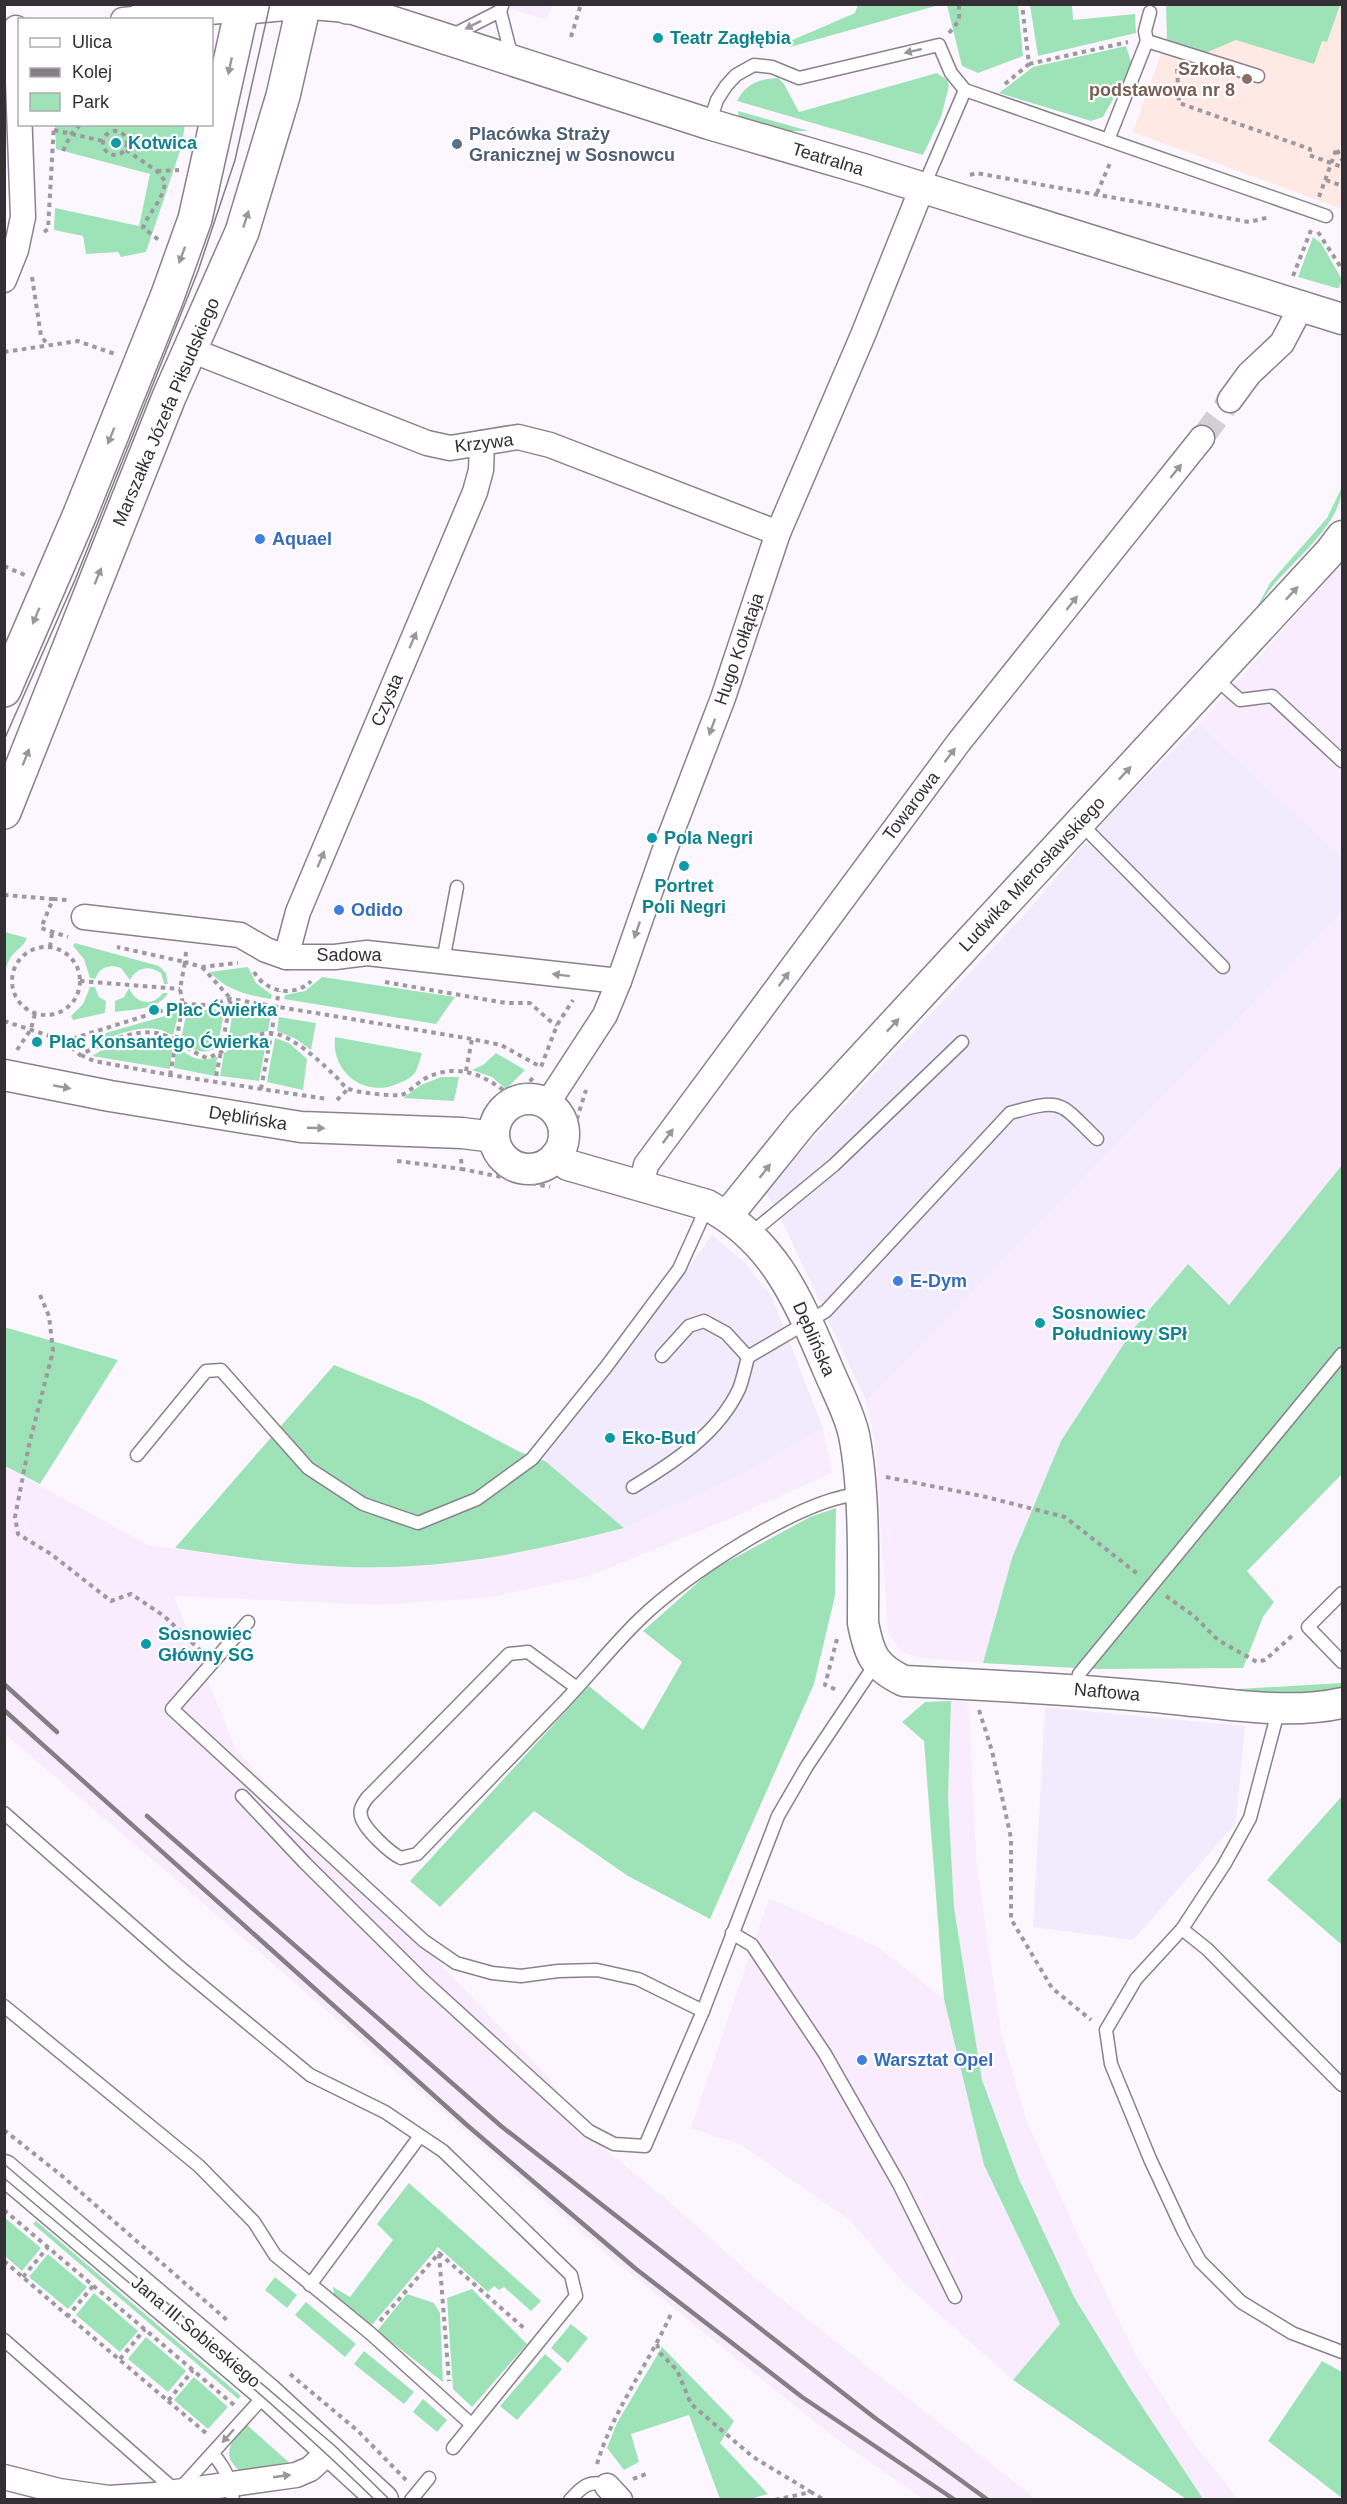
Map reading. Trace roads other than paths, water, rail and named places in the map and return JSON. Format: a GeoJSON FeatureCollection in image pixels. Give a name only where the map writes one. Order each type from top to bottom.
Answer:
{"type":"FeatureCollection","features":[{"type":"Feature","properties":{"kind":"main road","name":"Marszałka Józefa Piłsudskiego"},"geometry":{"type":"LineString","coordinates":[[4,812],[169,397],[246,221],[283,96],[304,4]]}},
{"type":"Feature","properties":{"kind":"main road"},"geometry":{"type":"LineString","coordinates":[[213,122],[242,7]]}},
{"type":"Feature","properties":{"kind":"main road"},"geometry":{"type":"LineString","coordinates":[[4,690],[80,514],[167,297],[195,219],[212,126]]}},
{"type":"Feature","properties":{"kind":"street"},"geometry":{"type":"LineString","coordinates":[[147,18],[242,7],[296,4]]}},
{"type":"Feature","properties":{"kind":"street","name":"Teatralna"},"geometry":{"type":"LineString","coordinates":[[312,4],[347,6],[709,124],[1342,319]]}},
{"type":"Feature","properties":{"kind":"street"},"geometry":{"type":"LineString","coordinates":[[4,280],[16,250],[22,217],[13,28]]}},
{"type":"Feature","properties":{"kind":"street","name":"Hugo Kołłątaja"},"geometry":{"type":"LineString","coordinates":[[547,1104],[605,1014],[619,981],[664,852],[723,698],[778,533],[863,335],[922,188]]}},
{"type":"Feature","properties":{"kind":"street"},"geometry":{"type":"LineString","coordinates":[[1230,400],[1249,374],[1282,343],[1301,307]]}},
{"type":"Feature","properties":{"kind":"street","name":"Krzywa"},"geometry":{"type":"LineString","coordinates":[[191,350],[427,443],[450,448],[518,437],[550,445],[778,533]]}},
{"type":"Feature","properties":{"kind":"street","name":"Towarowa"},"geometry":{"type":"LineString","coordinates":[[641,1186],[646,1165],[952,751],[1202,438]]}},
{"type":"Feature","properties":{"kind":"street","name":"Czysta"},"geometry":{"type":"LineString","coordinates":[[286,957],[298,912],[475,492],[481,470],[483,443]]}},
{"type":"Feature","properties":{"kind":"street","name":"Ludwika Mierosławskiego"},"geometry":{"type":"LineString","coordinates":[[728,1218],[802,1123],[1214,678],[1337,551]]}},
{"type":"Feature","properties":{"kind":"street","name":"Sadowa"},"geometry":{"type":"LineString","coordinates":[[79,928],[240,935],[266,950],[286,957],[335,957],[367,952],[619,981]]}},
{"type":"Feature","properties":{"kind":"street","name":"Dęblińska"},"geometry":{"type":"LineString","coordinates":[[5,1075],[110,1096],[301,1127],[462,1133],[494,1137]]}},
{"type":"Feature","properties":{"kind":"street"},"geometry":{"type":"LineString","coordinates":[[527,1099],[547,1104],[561,1119],[563,1128],[561,1148],[556,1156],[543,1167],[535,1169],[519,1168],[504,1160],[495,1145],[494,1137],[498,1117],[508,1106],[527,1099]]}},
{"type":"Feature","properties":{"kind":"street"},"geometry":{"type":"LineString","coordinates":[[556,1156],[568,1165],[641,1186],[728,1218]]}},
{"type":"Feature","properties":{"kind":"street","name":"Dęblińska"},"geometry":{"type":"LineString","coordinates":[[728,1218],[769,1255],[790,1286],[854,1434],[860,1494],[863,1623],[867,1643],[876,1663]]}},
{"type":"Feature","properties":{"kind":"street","name":"Naftowa"},"geometry":{"type":"LineString","coordinates":[[876,1663],[888,1673],[904,1681],[1076,1689],[1279,1708],[1325,1707],[1342,1703]]}},
{"type":"Feature","properties":{"kind":"street","name":"Jana III Sobieskiego"},"geometry":{"type":"LineString","coordinates":[[8,2180],[278,2383],[331,2450],[382,2499]]}},
{"type":"Feature","properties":{"kind":"street"},"geometry":{"type":"LineString","coordinates":[[4,2477],[59,2491],[109,2498],[177,2492],[232,2492],[296,2475],[310,2469],[331,2450]]}},
{"type":"Feature","properties":{"kind":"lane"},"geometry":{"type":"LineString","coordinates":[[445,39],[501,8],[513,61]]}},
{"type":"Feature","properties":{"kind":"lane"},"geometry":{"type":"LineString","coordinates":[[1108,140],[1147,41],[1145,31],[1150,12]]}},
{"type":"Feature","properties":{"kind":"lane"},"geometry":{"type":"LineString","coordinates":[[1147,41],[1258,76]]}},
{"type":"Feature","properties":{"kind":"lane"},"geometry":{"type":"LineString","coordinates":[[709,124],[717,100],[726,86],[736,75],[754,65],[772,67],[799,78],[939,45],[951,74],[965,90],[1326,216]]}},
{"type":"Feature","properties":{"kind":"lane"},"geometry":{"type":"LineString","coordinates":[[922,188],[965,90]]}},
{"type":"Feature","properties":{"kind":"lane"},"geometry":{"type":"LineString","coordinates":[[1214,678],[1240,700],[1272,696],[1342,761]]}},
{"type":"Feature","properties":{"kind":"lane"},"geometry":{"type":"LineString","coordinates":[[1080,823],[1223,968]]}},
{"type":"Feature","properties":{"kind":"lane"},"geometry":{"type":"LineString","coordinates":[[443,961],[457,886]]}},
{"type":"Feature","properties":{"kind":"lane"},"geometry":{"type":"LineString","coordinates":[[137,1455],[206,1371],[221,1370],[308,1468],[363,1504],[418,1522],[449,1512],[477,1499],[532,1459],[606,1367],[679,1269],[728,1218],[834,1165],[962,1042]]}},
{"type":"Feature","properties":{"kind":"lane"},"geometry":{"type":"LineString","coordinates":[[633,1487],[690,1450],[724,1414],[739,1388],[748,1357],[826,1311],[1010,1113],[1045,1103],[1063,1106],[1097,1139]]}},
{"type":"Feature","properties":{"kind":"lane"},"geometry":{"type":"LineString","coordinates":[[662,1356],[689,1326],[704,1321],[726,1333],[748,1357]]}},
{"type":"Feature","properties":{"kind":"lane"},"geometry":{"type":"LineString","coordinates":[[1076,1689],[1079,1674],[1342,1354]]}},
{"type":"Feature","properties":{"kind":"lane"},"geometry":{"type":"LineString","coordinates":[[577,1688],[528,1652],[509,1654],[367,1798],[361,1807],[362,1820],[390,1852],[400,1858],[417,1854],[577,1688],[641,1618],[688,1578],[777,1523],[821,1503],[844,1495],[860,1494]]}},
{"type":"Feature","properties":{"kind":"lane"},"geometry":{"type":"LineString","coordinates":[[1342,1593],[1308,1628],[1342,1662]]}},
{"type":"Feature","properties":{"kind":"lane"},"geometry":{"type":"LineString","coordinates":[[248,1622],[172,1709],[423,1941],[456,1963],[492,1973],[521,1976],[558,1971],[597,1970],[638,1979],[703,2011]]}},
{"type":"Feature","properties":{"kind":"lane"},"geometry":{"type":"LineString","coordinates":[[242,1796],[305,1863],[423,1980],[589,2132],[614,2144],[645,2146],[703,2011],[778,1816],[807,1766],[876,1663]]}},
{"type":"Feature","properties":{"kind":"lane"},"geometry":{"type":"LineString","coordinates":[[1279,1708],[1250,1818],[1224,1865],[1182,1929],[1136,1979],[1106,2030],[1111,2064],[1165,2190],[1200,2261],[1241,2302],[1292,2333],[1342,2352]]}},
{"type":"Feature","properties":{"kind":"lane"},"geometry":{"type":"LineString","coordinates":[[4,1813],[176,1964],[310,2075],[385,2112],[443,2151],[571,2275],[576,2296],[453,2448]]}},
{"type":"Feature","properties":{"kind":"lane"},"geometry":{"type":"LineString","coordinates":[[1182,1929],[1207,1949],[1342,2085]]}},
{"type":"Feature","properties":{"kind":"lane"},"geometry":{"type":"LineString","coordinates":[[732,1933],[752,1946],[825,2054],[899,2184],[955,2296]]}},
{"type":"Feature","properties":{"kind":"lane"},"geometry":{"type":"LineString","coordinates":[[4,2006],[199,2166],[254,2222],[275,2255],[370,2333],[471,2424]]}},
{"type":"Feature","properties":{"kind":"lane"},"geometry":{"type":"LineString","coordinates":[[310,2285],[420,2136]]}},
{"type":"Feature","properties":{"kind":"lane"},"geometry":{"type":"LineString","coordinates":[[4,2340],[177,2492],[278,2383]]}},
{"type":"Feature","properties":{"kind":"lane"},"geometry":{"type":"LineString","coordinates":[[213,2454],[224,2466],[232,2492]]}},
{"type":"Feature","properties":{"kind":"lane"},"geometry":{"type":"LineString","coordinates":[[414,2496],[429,2478]]}},
{"type":"Feature","properties":{"kind":"lane"},"geometry":{"type":"LineString","coordinates":[[570,2499],[582,2487],[606,2490]]}},
{"type":"Feature","properties":{"kind":"tunnel"},"geometry":{"type":"LineString","coordinates":[[1202,438],[1230,400]]}},
{"type":"Feature","properties":{"kind":"tram line"},"geometry":{"type":"LineString","coordinates":[[4,740],[75,580],[198,271],[235,160],[270,4]]}},
{"type":"Feature","properties":{"kind":"tram line"},"geometry":{"type":"LineString","coordinates":[[4,2164],[335,2446],[390,2500]]}},
{"type":"Feature","properties":{"kind":"tram line"},"geometry":{"type":"LineString","coordinates":[[4,2178],[239,2376],[375,2500]]}},
{"type":"Feature","properties":{"kind":"railway"},"geometry":{"type":"LineString","coordinates":[[4,1684],[57,1732]]}},
{"type":"Feature","properties":{"kind":"railway"},"geometry":{"type":"LineString","coordinates":[[4,1710],[468,2126],[636,2269],[802,2397],[955,2500]]}},
{"type":"Feature","properties":{"kind":"railway"},"geometry":{"type":"LineString","coordinates":[[147,1816],[501,2126],[875,2418],[988,2500]]}},
{"type":"Feature","properties":{"kind":"place","name":"Teatr Zagłębia"},"geometry":{"type":"Point","coordinates":[658,38]}},
{"type":"Feature","properties":{"kind":"place","name":"Szkoła podstawowa nr 8"},"geometry":{"type":"Point","coordinates":[1247,79]}},
{"type":"Feature","properties":{"kind":"place","name":"Kotwica"},"geometry":{"type":"Point","coordinates":[116,143]}},
{"type":"Feature","properties":{"kind":"place","name":"Placówka Straży Granicznej w Sosnowcu"},"geometry":{"type":"Point","coordinates":[457,144]}},
{"type":"Feature","properties":{"kind":"place","name":"Aquael"},"geometry":{"type":"Point","coordinates":[260,539]}},
{"type":"Feature","properties":{"kind":"place","name":"Pola Negri"},"geometry":{"type":"Point","coordinates":[652,838]}},
{"type":"Feature","properties":{"kind":"place","name":"Portret Poli Negri"},"geometry":{"type":"Point","coordinates":[684,866]}},
{"type":"Feature","properties":{"kind":"place","name":"Odido"},"geometry":{"type":"Point","coordinates":[339,910]}},
{"type":"Feature","properties":{"kind":"place","name":"Plac Ćwierka"},"geometry":{"type":"Point","coordinates":[154,1010]}},
{"type":"Feature","properties":{"kind":"place","name":"Plac Konsantego Ćwierka"},"geometry":{"type":"Point","coordinates":[37,1042]}},
{"type":"Feature","properties":{"kind":"place","name":"E-Dym"},"geometry":{"type":"Point","coordinates":[898,1281]}},
{"type":"Feature","properties":{"kind":"place","name":"Sosnowiec Południowy SPł"},"geometry":{"type":"Point","coordinates":[1040,1323]}},
{"type":"Feature","properties":{"kind":"place","name":"Eko-Bud"},"geometry":{"type":"Point","coordinates":[610,1438]}},
{"type":"Feature","properties":{"kind":"place","name":"Sosnowiec Główny SG"},"geometry":{"type":"Point","coordinates":[146,1644]}},
{"type":"Feature","properties":{"kind":"place","name":"Warsztat Opel"},"geometry":{"type":"Point","coordinates":[862,2060]}}]}
